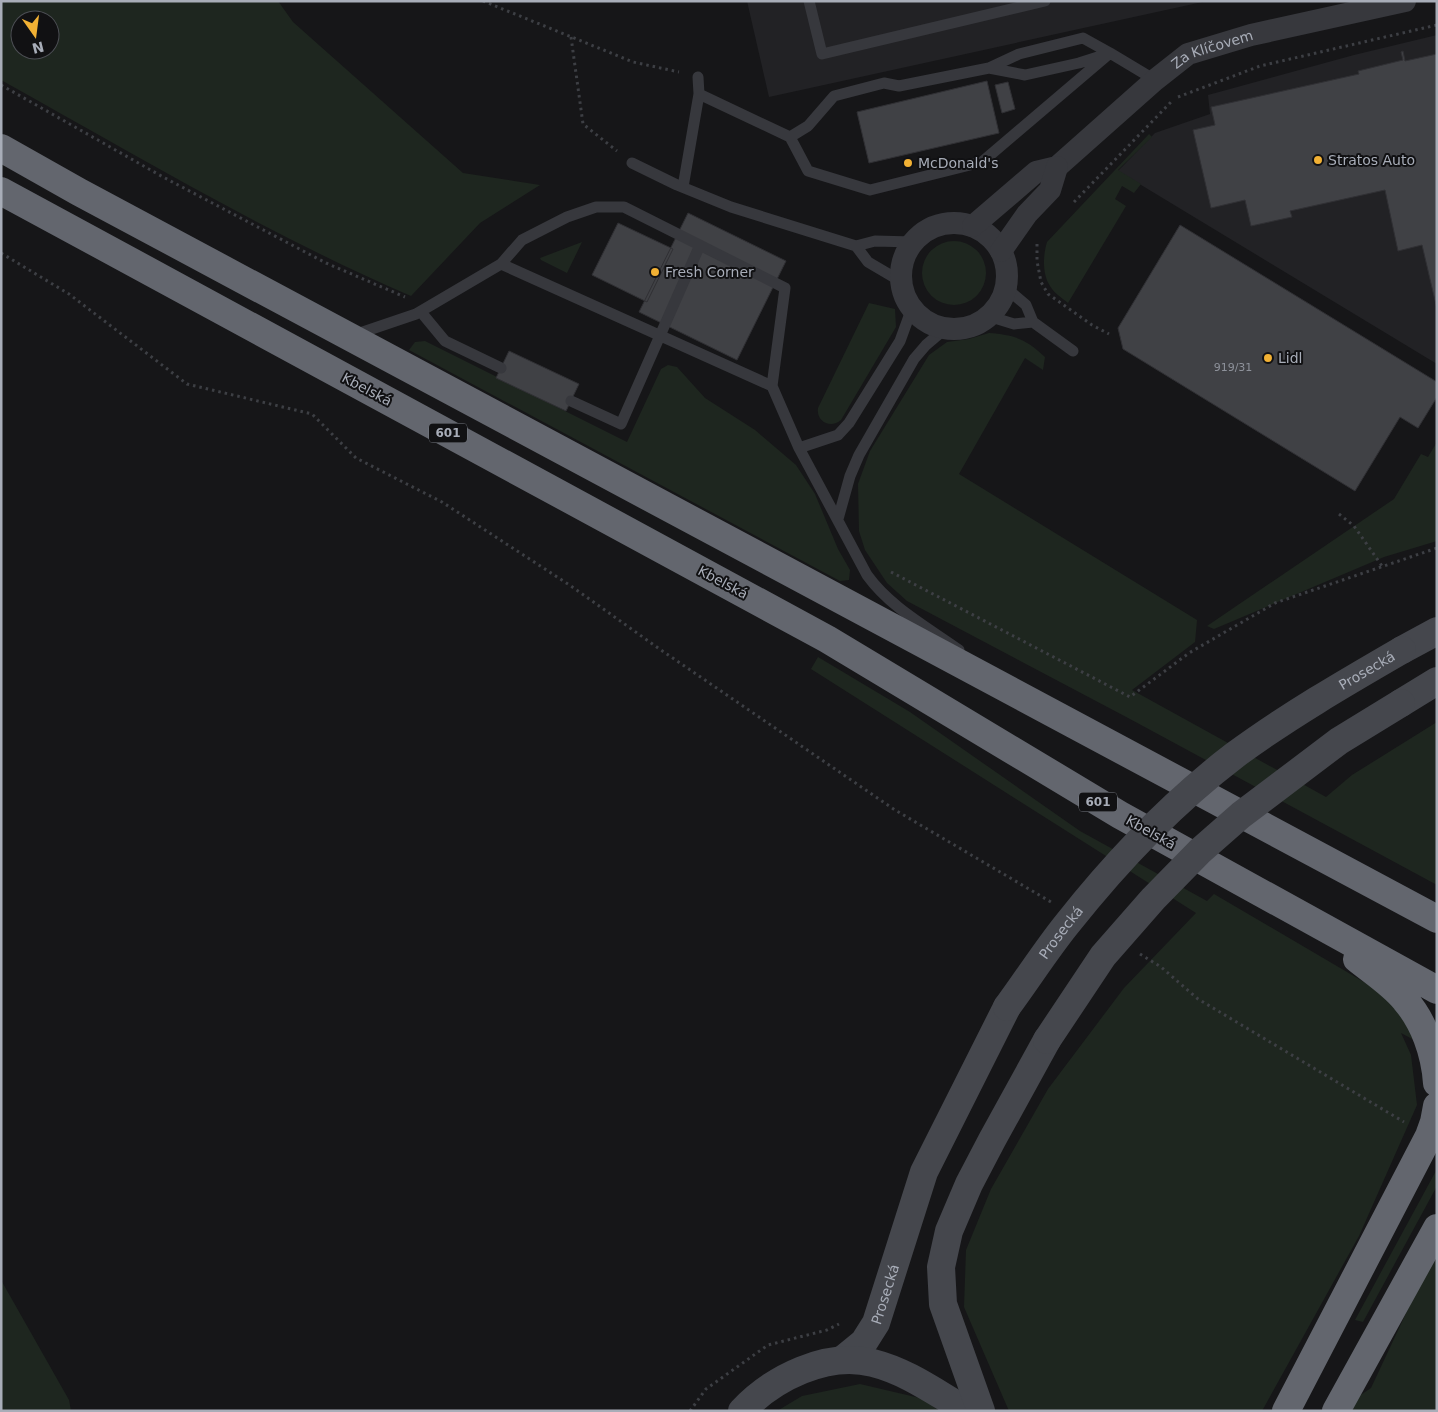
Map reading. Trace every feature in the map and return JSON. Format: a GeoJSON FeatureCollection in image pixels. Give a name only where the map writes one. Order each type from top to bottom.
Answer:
{"type":"FeatureCollection","features":[{"type":"Feature","properties":{"kind":"highway"},"geometry":{"type":"LineString","coordinates":[[1,148],[79,192],[1437,919]]}},
{"type":"Feature","properties":{"kind":"highway","name":"Kbelská"},"geometry":{"type":"LineString","coordinates":[[1,191],[827,639],[1120,815],[1437,990]]}},
{"type":"Feature","properties":{"kind":"highway"},"geometry":{"type":"LineString","coordinates":[[1308,918],[1404,998],[1416,1014],[1431,1047],[1437,1082]]}},
{"type":"Feature","properties":{"kind":"highway"},"geometry":{"type":"LineString","coordinates":[[1286,1411],[1429,1136],[1437,1106]]}},
{"type":"Feature","properties":{"kind":"highway"},"geometry":{"type":"LineString","coordinates":[[1336,1411],[1437,1228]]}},
{"type":"Feature","properties":{"kind":"main road","name":"Prosecká"},"geometry":{"type":"LineString","coordinates":[[842,1360],[864,1342],[876,1323],[924,1172],[1007,1007],[1066,925],[1119,862],[1173,808],[1234,756],[1297,712],[1437,631]]}},
{"type":"Feature","properties":{"kind":"main road"},"geometry":{"type":"LineString","coordinates":[[981,1411],[943,1304],[941,1266],[949,1230],[970,1184],[1047,1040],[1103,956],[1153,899],[1200,851],[1240,815],[1339,741],[1437,681]]}},
{"type":"Feature","properties":{"kind":"main road"},"geometry":{"type":"LineString","coordinates":[[742,1411],[772,1384],[803,1369],[842,1360],[872,1362],[904,1374],[959,1406],[963,1411]]}},
{"type":"Feature","properties":{"kind":"street","name":"Za Klíčovem"},"geometry":{"type":"LineString","coordinates":[[973,226],[1036,172],[1057,167],[1155,80],[1188,54],[1251,35],[1405,1]]}},
{"type":"Feature","properties":{"kind":"street"},"geometry":{"type":"LineString","coordinates":[[1001,251],[1027,214],[1050,190],[1057,167]]}},
{"type":"Feature","properties":{"kind":"street"},"geometry":{"type":"LineString","coordinates":[[957,223],[973,226],[994,240],[1006,263],[1006,288],[1000,303],[988,316],[976,324],[961,328],[946,328],[933,324],[912,308],[905,296],[902,268],[906,255],[913,242],[925,231],[940,225],[957,223]]}},
{"type":"Feature","properties":{"kind":"lane"},"geometry":{"type":"LineString","coordinates":[[810,1],[822,54],[1045,1]]}},
{"type":"Feature","properties":{"kind":"lane"},"geometry":{"type":"LineString","coordinates":[[790,137],[808,126],[834,96],[884,83],[899,86],[989,68],[1019,54],[1084,38],[1155,80]]}},
{"type":"Feature","properties":{"kind":"lane"},"geometry":{"type":"LineString","coordinates":[[989,68],[1025,75],[1079,63],[1110,53]]}},
{"type":"Feature","properties":{"kind":"lane"},"geometry":{"type":"LineString","coordinates":[[699,94],[790,137],[808,171],[870,190],[982,162],[1110,53]]}},
{"type":"Feature","properties":{"kind":"lane"},"geometry":{"type":"LineString","coordinates":[[683,187],[699,94],[698,77]]}},
{"type":"Feature","properties":{"kind":"lane"},"geometry":{"type":"LineString","coordinates":[[632,163],[730,207],[856,246],[876,241],[913,242]]}},
{"type":"Feature","properties":{"kind":"lane"},"geometry":{"type":"LineString","coordinates":[[349,336],[419,313],[501,264],[522,240],[567,217],[596,207],[624,207],[785,288],[772,386],[800,448],[876,588],[892,603],[1049,712]]}},
{"type":"Feature","properties":{"kind":"lane"},"geometry":{"type":"LineString","coordinates":[[571,401],[621,424],[700,245]]}},
{"type":"Feature","properties":{"kind":"lane"},"geometry":{"type":"LineString","coordinates":[[856,246],[868,262],[902,282]]}},
{"type":"Feature","properties":{"kind":"lane"},"geometry":{"type":"LineString","coordinates":[[501,264],[772,386]]}},
{"type":"Feature","properties":{"kind":"lane"},"geometry":{"type":"LineString","coordinates":[[1006,288],[1026,305],[1032,322],[1073,351]]}},
{"type":"Feature","properties":{"kind":"lane"},"geometry":{"type":"LineString","coordinates":[[800,448],[838,434],[849,423],[900,341],[912,308]]}},
{"type":"Feature","properties":{"kind":"lane"},"geometry":{"type":"LineString","coordinates":[[419,313],[445,341],[501,368]]}},
{"type":"Feature","properties":{"kind":"lane"},"geometry":{"type":"LineString","coordinates":[[988,316],[1014,324],[1032,322]]}},
{"type":"Feature","properties":{"kind":"lane"},"geometry":{"type":"LineString","coordinates":[[838,519],[858,455],[914,359],[926,345],[946,328]]}},
{"type":"Feature","properties":{"kind":"path"},"geometry":{"type":"LineString","coordinates":[[483,1],[633,62],[698,77]]}},
{"type":"Feature","properties":{"kind":"path"},"geometry":{"type":"LineString","coordinates":[[1072,203],[1177,97],[1260,66],[1437,25]]}},
{"type":"Feature","properties":{"kind":"path"},"geometry":{"type":"LineString","coordinates":[[571,37],[583,124],[632,163]]}},
{"type":"Feature","properties":{"kind":"path"},"geometry":{"type":"LineString","coordinates":[[1,85],[163,177],[326,263],[408,299],[419,313]]}},
{"type":"Feature","properties":{"kind":"path"},"geometry":{"type":"LineString","coordinates":[[1041,238],[1038,244],[1037,261],[1041,282],[1048,294],[1092,325],[1109,334]]}},
{"type":"Feature","properties":{"kind":"path"},"geometry":{"type":"LineString","coordinates":[[1,253],[69,294],[187,384],[312,414],[356,458],[442,502],[571,586],[895,810],[1059,907]]}},
{"type":"Feature","properties":{"kind":"path"},"geometry":{"type":"LineString","coordinates":[[1340,514],[1354,526],[1382,566]]}},
{"type":"Feature","properties":{"kind":"path"},"geometry":{"type":"LineString","coordinates":[[862,564],[885,568],[1130,697],[1189,653],[1275,603],[1437,548]]}},
{"type":"Feature","properties":{"kind":"path"},"geometry":{"type":"LineString","coordinates":[[1136,952],[1161,966],[1198,999],[1429,1136]]}},
{"type":"Feature","properties":{"kind":"path"},"geometry":{"type":"LineString","coordinates":[[690,1411],[706,1389],[768,1345],[827,1330],[844,1321]]}},
{"type":"Feature","properties":{"kind":"shaded area"},"geometry":{"type":"Polygon","coordinates":[[[1,1],[278,1],[293,22],[463,173],[540,185],[480,223],[411,296],[254,221],[1,80],[1,1]]]}},
{"type":"Feature","properties":{"kind":"shaded area"},"geometry":{"type":"Polygon","coordinates":[[[747,1],[1207,1],[769,97],[747,1]]]}},
{"type":"Feature","properties":{"kind":"shaded area"},"geometry":{"type":"Polygon","coordinates":[[[1437,35],[1437,364],[1118,171],[1155,133],[1210,114],[1208,95],[1354,55],[1437,35]]]}},
{"type":"Feature","properties":{"kind":"shaded area"},"geometry":{"type":"Polygon","coordinates":[[[1149,134],[1152,137],[1118,170],[1141,184],[1134,193],[1122,186],[1115,199],[1126,206],[1068,303],[1054,291],[1047,281],[1044,264],[1047,242],[1149,134]]]}},
{"type":"Feature","properties":{"kind":"shaded area"},"geometry":{"type":"Polygon","coordinates":[[[948,241],[960,241],[977,250],[984,261],[986,273],[984,285],[977,296],[960,305],[948,305],[936,300],[927,291],[922,279],[922,267],[927,255],[936,246],[948,241]]]}},
{"type":"Feature","properties":{"kind":"shaded area"},"geometry":{"type":"Polygon","coordinates":[[[582,242],[567,273],[540,258],[582,242]]]}},
{"type":"Feature","properties":{"kind":"shaded area"},"geometry":{"type":"Polygon","coordinates":[[[869,303],[895,309],[896,327],[841,420],[833,424],[825,423],[819,417],[818,408],[869,303]]]}},
{"type":"Feature","properties":{"kind":"shaded area"},"geometry":{"type":"Polygon","coordinates":[[[989,333],[1020,339],[1032,346],[1045,357],[1043,370],[1025,358],[959,474],[1197,620],[1195,642],[1132,690],[1326,797],[1352,775],[1437,722],[1437,885],[907,601],[887,583],[865,550],[859,531],[858,484],[870,451],[929,355],[947,342],[969,339],[989,333]]]}},
{"type":"Feature","properties":{"kind":"shaded area"},"geometry":{"type":"Polygon","coordinates":[[[425,341],[627,442],[661,369],[668,365],[677,367],[705,398],[755,430],[796,465],[815,494],[838,549],[850,570],[849,580],[840,581],[409,350],[415,342],[425,341]]]}},
{"type":"Feature","properties":{"kind":"shaded area"},"geometry":{"type":"Polygon","coordinates":[[[1437,442],[1437,541],[1384,557],[1214,629],[1207,626],[1394,499],[1421,454],[1428,457],[1437,442]]]}},
{"type":"Feature","properties":{"kind":"shaded area"},"geometry":{"type":"Polygon","coordinates":[[[818,657],[910,712],[1080,831],[1207,901],[1214,894],[1381,992],[1409,1027],[1416,1041],[1401,1033],[1411,1055],[1417,1105],[1359,1236],[1262,1411],[1009,1411],[964,1307],[966,1250],[991,1189],[1048,1089],[1124,988],[1196,913],[811,669],[818,657]]]}},
{"type":"Feature","properties":{"kind":"shaded area"},"geometry":{"type":"Polygon","coordinates":[[[1437,1169],[1437,1186],[1363,1322],[1355,1320],[1437,1169]]]}},
{"type":"Feature","properties":{"kind":"shaded area"},"geometry":{"type":"Polygon","coordinates":[[[1437,1247],[1437,1411],[1351,1411],[1359,1396],[1371,1388],[1437,1247]]]}},
{"type":"Feature","properties":{"kind":"shaded area"},"geometry":{"type":"Polygon","coordinates":[[[1,1280],[69,1400],[71,1411],[1,1411],[1,1280]]]}},
{"type":"Feature","properties":{"kind":"shaded area"},"geometry":{"type":"Polygon","coordinates":[[[860,1384],[924,1399],[939,1411],[777,1411],[802,1396],[860,1384]]]}},
{"type":"Feature","properties":{"kind":"building","name":"Stratos Auto"},"geometry":{"type":"Polygon","coordinates":[[[1403,51],[1405,61],[1437,54],[1437,309],[1422,245],[1398,251],[1385,190],[1290,211],[1292,217],[1251,226],[1245,200],[1211,208],[1193,130],[1215,125],[1211,107],[1359,74],[1358,71],[1403,60],[1401,52],[1403,51]]]}},
{"type":"Feature","properties":{"kind":"building"},"geometry":{"type":"Polygon","coordinates":[[[987,81],[999,133],[869,163],[857,112],[987,81]]]}},
{"type":"Feature","properties":{"kind":"building"},"geometry":{"type":"Polygon","coordinates":[[[1008,82],[1015,109],[1002,113],[995,85],[1008,82]]]}},
{"type":"Feature","properties":{"kind":"building"},"geometry":{"type":"Polygon","coordinates":[[[688,213],[786,261],[737,360],[639,312],[688,213]]]}},
{"type":"Feature","properties":{"kind":"building"},"geometry":{"type":"Polygon","coordinates":[[[618,223],[673,249],[647,302],[592,275],[618,223]]]}},
{"type":"Feature","properties":{"kind":"building","name":"Lidl"},"geometry":{"type":"Polygon","coordinates":[[[1180,225],[1437,382],[1437,397],[1418,428],[1400,417],[1355,491],[1123,349],[1118,328],[1180,225]]]}},
{"type":"Feature","properties":{"kind":"building"},"geometry":{"type":"Polygon","coordinates":[[[509,351],[579,384],[566,411],[496,378],[509,351]]]}},
{"type":"Feature","properties":{"kind":"place","name":"Stratos Auto"},"geometry":{"type":"Point","coordinates":[1318,160]}},
{"type":"Feature","properties":{"kind":"place","name":"McDonald's"},"geometry":{"type":"Point","coordinates":[908,163]}},
{"type":"Feature","properties":{"kind":"place","name":"Fresh Corner"},"geometry":{"type":"Point","coordinates":[655,272]}},
{"type":"Feature","properties":{"kind":"place","name":"Lidl"},"geometry":{"type":"Point","coordinates":[1268,358]}}]}
